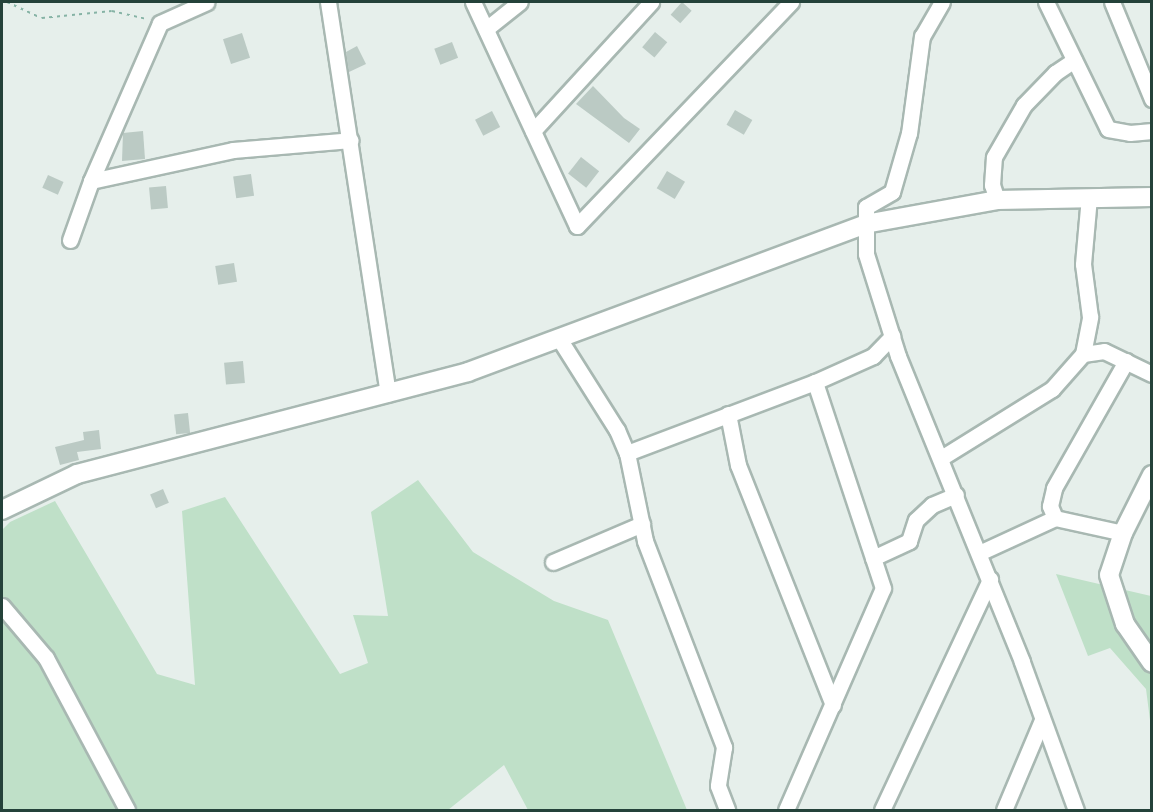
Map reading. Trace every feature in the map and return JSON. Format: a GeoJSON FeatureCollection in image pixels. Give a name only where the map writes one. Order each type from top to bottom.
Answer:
{"type":"FeatureCollection","features":[{"type":"Feature","properties":{"kind":"street"},"geometry":{"type":"LineString","coordinates":[[70,240],[91,181],[160,23],[207,2]]}},
{"type":"Feature","properties":{"kind":"street"},"geometry":{"type":"LineString","coordinates":[[328,2],[351,140],[388,393]]}},
{"type":"Feature","properties":{"kind":"street"},"geometry":{"type":"LineString","coordinates":[[473,2],[578,226],[791,2]]}},
{"type":"Feature","properties":{"kind":"street"},"geometry":{"type":"LineString","coordinates":[[486,29],[520,2]]}},
{"type":"Feature","properties":{"kind":"street"},"geometry":{"type":"LineString","coordinates":[[533,131],[651,2]]}},
{"type":"Feature","properties":{"kind":"street"},"geometry":{"type":"LineString","coordinates":[[942,2],[922,36],[909,133],[892,192],[866,207],[866,254],[892,336],[980,553],[1076,810]]}},
{"type":"Feature","properties":{"kind":"street"},"geometry":{"type":"LineString","coordinates":[[1046,2],[1108,129],[1130,134],[1152,131]]}},
{"type":"Feature","properties":{"kind":"street"},"geometry":{"type":"LineString","coordinates":[[1112,2],[1152,99]]}},
{"type":"Feature","properties":{"kind":"street"},"geometry":{"type":"LineString","coordinates":[[997,200],[992,185],[994,157],[1024,105],[1055,73],[1074,60]]}},
{"type":"Feature","properties":{"kind":"street"},"geometry":{"type":"LineString","coordinates":[[91,181],[233,150],[351,140]]}},
{"type":"Feature","properties":{"kind":"street"},"geometry":{"type":"LineString","coordinates":[[941,458],[1052,389],[1083,354],[1090,317],[1083,264],[1089,197]]}},
{"type":"Feature","properties":{"kind":"street"},"geometry":{"type":"LineString","coordinates":[[2,507],[77,474],[468,372],[560,340],[865,224],[997,200],[1152,197]]}},
{"type":"Feature","properties":{"kind":"street"},"geometry":{"type":"LineString","coordinates":[[627,453],[815,382],[873,356],[892,336]]}},
{"type":"Feature","properties":{"kind":"street"},"geometry":{"type":"LineString","coordinates":[[560,340],[617,430],[627,453],[645,541],[724,747],[718,786],[727,810]]}},
{"type":"Feature","properties":{"kind":"street"},"geometry":{"type":"LineString","coordinates":[[1083,354],[1104,351],[1152,374]]}},
{"type":"Feature","properties":{"kind":"street"},"geometry":{"type":"LineString","coordinates":[[1055,518],[1050,506],[1054,488],[1126,361]]}},
{"type":"Feature","properties":{"kind":"street"},"geometry":{"type":"LineString","coordinates":[[786,810],[883,588],[815,382]]}},
{"type":"Feature","properties":{"kind":"street"},"geometry":{"type":"LineString","coordinates":[[728,414],[738,465],[833,705]]}},
{"type":"Feature","properties":{"kind":"street"},"geometry":{"type":"LineString","coordinates":[[1152,475],[1111,561],[1111,589],[1125,624],[1152,663]]}},
{"type":"Feature","properties":{"kind":"street"},"geometry":{"type":"LineString","coordinates":[[873,558],[909,541],[916,520],[932,505],[956,495]]}},
{"type":"Feature","properties":{"kind":"street"},"geometry":{"type":"LineString","coordinates":[[980,553],[1055,518],[1123,533]]}},
{"type":"Feature","properties":{"kind":"street"},"geometry":{"type":"LineString","coordinates":[[553,562],[642,525]]}},
{"type":"Feature","properties":{"kind":"street"},"geometry":{"type":"LineString","coordinates":[[882,810],[990,579]]}},
{"type":"Feature","properties":{"kind":"street"},"geometry":{"type":"LineString","coordinates":[[2,606],[46,658],[127,810]]}},
{"type":"Feature","properties":{"kind":"street"},"geometry":{"type":"LineString","coordinates":[[1004,810],[1042,720]]}},
{"type":"Feature","properties":{"kind":"path"},"geometry":{"type":"LineString","coordinates":[[7,2],[42,18],[112,11],[160,23]]}},
{"type":"Feature","properties":{"kind":"green space"},"geometry":{"type":"Polygon","coordinates":[[[418,480],[473,552],[554,601],[608,620],[687,810],[528,810],[504,765],[448,810],[2,810],[2,530],[10,522],[55,501],[157,674],[195,685],[182,511],[225,497],[340,674],[368,663],[353,615],[388,616],[371,512],[418,480]]]}},
{"type":"Feature","properties":{"kind":"green space"},"geometry":{"type":"Polygon","coordinates":[[[1056,574],[1151,596],[1151,728],[1146,689],[1110,648],[1088,656],[1056,574]]]}},
{"type":"Feature","properties":{"kind":"building"},"geometry":{"type":"Polygon","coordinates":[[[682,2],[692,11],[680,23],[671,15],[682,2]]]}},
{"type":"Feature","properties":{"kind":"building"},"geometry":{"type":"Polygon","coordinates":[[[655,32],[667,42],[654,58],[642,47],[655,32]]]}},
{"type":"Feature","properties":{"kind":"building"},"geometry":{"type":"Polygon","coordinates":[[[242,33],[250,58],[231,64],[223,39],[242,33]]]}},
{"type":"Feature","properties":{"kind":"building"},"geometry":{"type":"Polygon","coordinates":[[[452,42],[458,58],[440,65],[434,49],[452,42]]]}},
{"type":"Feature","properties":{"kind":"building"},"geometry":{"type":"Polygon","coordinates":[[[357,46],[366,64],[349,72],[346,52],[357,46]]]}},
{"type":"Feature","properties":{"kind":"building"},"geometry":{"type":"Polygon","coordinates":[[[593,86],[624,118],[640,129],[629,143],[576,104],[593,86]]]}},
{"type":"Feature","properties":{"kind":"building"},"geometry":{"type":"Polygon","coordinates":[[[735,110],[752,120],[744,135],[726,125],[735,110]]]}},
{"type":"Feature","properties":{"kind":"building"},"geometry":{"type":"Polygon","coordinates":[[[492,111],[500,127],[483,136],[475,120],[492,111]]]}},
{"type":"Feature","properties":{"kind":"building"},"geometry":{"type":"Polygon","coordinates":[[[143,131],[145,159],[122,161],[123,133],[143,131]]]}},
{"type":"Feature","properties":{"kind":"building"},"geometry":{"type":"Polygon","coordinates":[[[581,157],[599,171],[586,188],[568,174],[581,157]]]}},
{"type":"Feature","properties":{"kind":"building"},"geometry":{"type":"Polygon","coordinates":[[[667,171],[685,182],[675,199],[657,188],[667,171]]]}},
{"type":"Feature","properties":{"kind":"building"},"geometry":{"type":"Polygon","coordinates":[[[251,174],[254,196],[236,198],[233,177],[251,174]]]}},
{"type":"Feature","properties":{"kind":"building"},"geometry":{"type":"Polygon","coordinates":[[[48,175],[64,182],[58,195],[42,188],[48,175]]]}},
{"type":"Feature","properties":{"kind":"building"},"geometry":{"type":"Polygon","coordinates":[[[166,186],[168,208],[151,209],[149,187],[166,186]]]}},
{"type":"Feature","properties":{"kind":"building"},"geometry":{"type":"Polygon","coordinates":[[[234,263],[237,282],[218,285],[215,266],[234,263]]]}},
{"type":"Feature","properties":{"kind":"building"},"geometry":{"type":"Polygon","coordinates":[[[243,361],[245,383],[226,385],[224,363],[243,361]]]}},
{"type":"Feature","properties":{"kind":"building"},"geometry":{"type":"Polygon","coordinates":[[[188,413],[190,433],[176,434],[174,414],[188,413]]]}},
{"type":"Feature","properties":{"kind":"building"},"geometry":{"type":"Polygon","coordinates":[[[99,430],[101,449],[77,452],[79,460],[60,465],[55,447],[84,440],[83,432],[99,430]]]}},
{"type":"Feature","properties":{"kind":"building"},"geometry":{"type":"Polygon","coordinates":[[[163,489],[169,503],[156,508],[150,494],[163,489]]]}}]}
